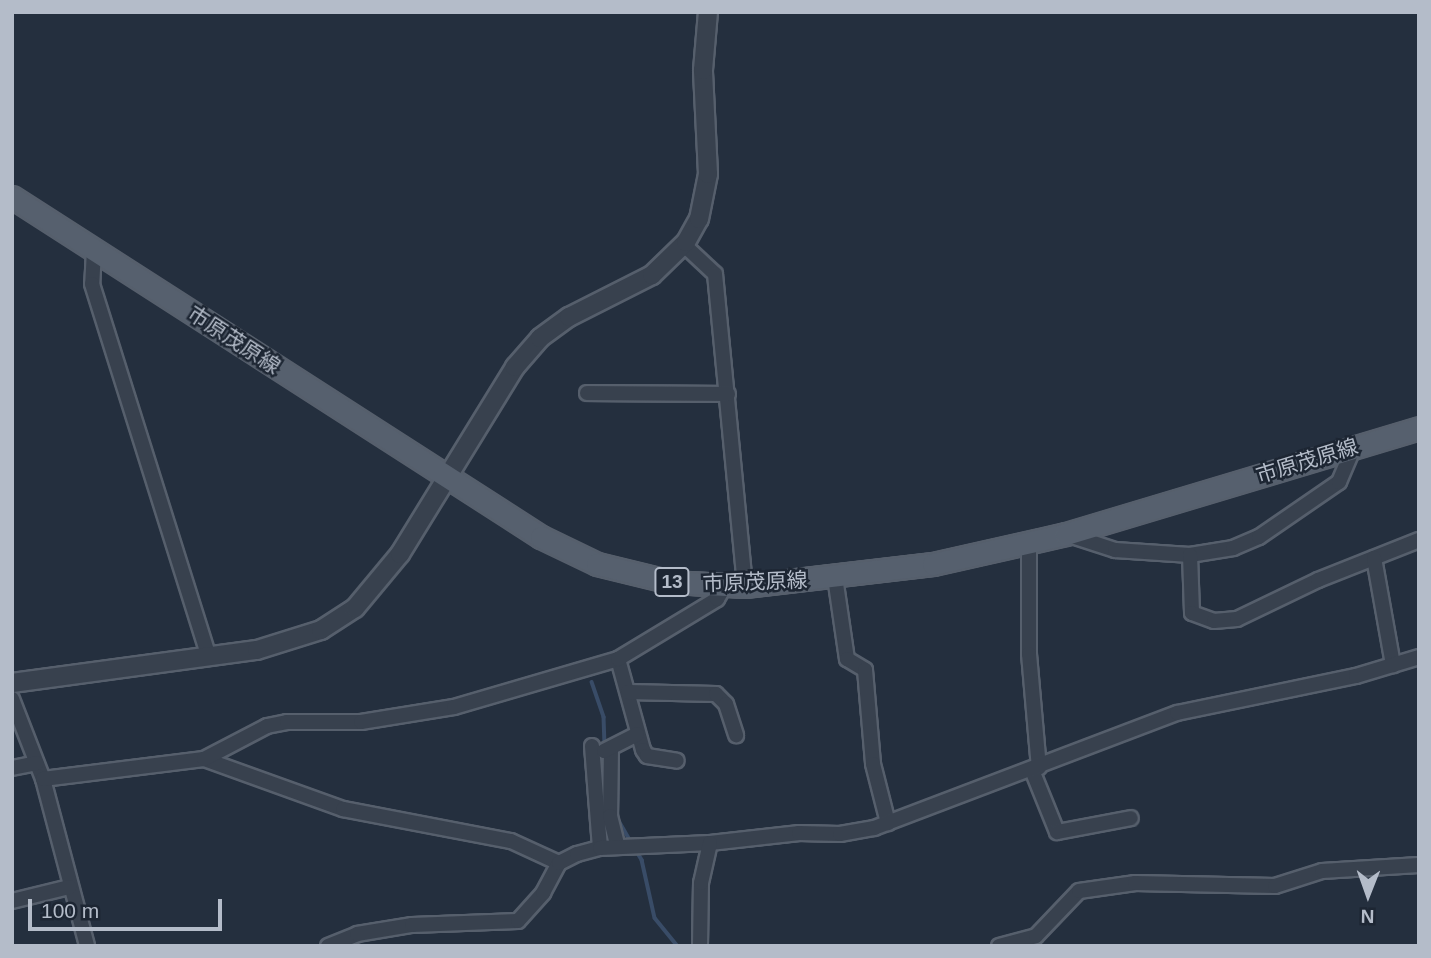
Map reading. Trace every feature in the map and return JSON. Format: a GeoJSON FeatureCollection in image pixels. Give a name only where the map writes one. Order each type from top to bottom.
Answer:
{"type":"FeatureCollection","features":[{"type":"Feature","properties":{"kind":"main road","name":"市原茂原線"},"geometry":{"type":"LineString","coordinates":[[12,197],[541,537],[597,564],[671,582],[734,587],[835,578],[933,564],[1066,534],[1419,428]]}},
{"type":"Feature","properties":{"kind":"street"},"geometry":{"type":"LineString","coordinates":[[12,683],[209,657],[282,644],[321,630],[341,619],[384,576],[448,478],[508,378],[540,338],[569,317],[652,275],[684,245],[699,219],[708,174],[703,70],[708,12]]}},
{"type":"Feature","properties":{"kind":"street"},"geometry":{"type":"LineString","coordinates":[[43,779],[204,759],[267,726],[287,722],[361,723],[440,710],[618,659],[734,587],[728,394],[715,274],[684,245]]}},
{"type":"Feature","properties":{"kind":"street"},"geometry":{"type":"LineString","coordinates":[[94,250],[92,284],[209,657]]}},
{"type":"Feature","properties":{"kind":"street"},"geometry":{"type":"LineString","coordinates":[[587,393],[728,394]]}},
{"type":"Feature","properties":{"kind":"street"},"geometry":{"type":"LineString","coordinates":[[1066,534],[1115,550],[1212,554],[1259,537],[1339,482],[1354,447]]}},
{"type":"Feature","properties":{"kind":"street"},"geometry":{"type":"LineString","coordinates":[[1190,555],[1192,613],[1214,621],[1237,619],[1419,540]]}},
{"type":"Feature","properties":{"kind":"street"},"geometry":{"type":"LineString","coordinates":[[1029,542],[1029,654],[1035,769],[1057,832],[1131,818]]}},
{"type":"Feature","properties":{"kind":"street"},"geometry":{"type":"LineString","coordinates":[[1374,558],[1393,665]]}},
{"type":"Feature","properties":{"kind":"street"},"geometry":{"type":"LineString","coordinates":[[835,578],[847,659],[865,670],[873,764],[888,823]]}},
{"type":"Feature","properties":{"kind":"street"},"geometry":{"type":"LineString","coordinates":[[328,946],[357,933],[412,925],[518,920],[543,893],[559,863],[576,854],[600,848],[710,843],[799,833],[840,834],[888,823],[1177,713],[1356,676],[1419,657]]}},
{"type":"Feature","properties":{"kind":"street"},"geometry":{"type":"LineString","coordinates":[[618,659],[637,734],[646,756],[677,761]]}},
{"type":"Feature","properties":{"kind":"street"},"geometry":{"type":"LineString","coordinates":[[628,692],[716,694],[726,704],[736,735]]}},
{"type":"Feature","properties":{"kind":"street"},"geometry":{"type":"LineString","coordinates":[[12,699],[43,779],[69,887],[87,946]]}},
{"type":"Feature","properties":{"kind":"street"},"geometry":{"type":"LineString","coordinates":[[600,848],[593,751],[611,748],[637,734]]}},
{"type":"Feature","properties":{"kind":"street"},"geometry":{"type":"LineString","coordinates":[[611,748],[610,816],[618,847]]}},
{"type":"Feature","properties":{"kind":"street"},"geometry":{"type":"LineString","coordinates":[[204,759],[343,809],[511,841],[559,863]]}},
{"type":"Feature","properties":{"kind":"street"},"geometry":{"type":"LineString","coordinates":[[12,768],[37,763]]}},
{"type":"Feature","properties":{"kind":"street"},"geometry":{"type":"LineString","coordinates":[[700,946],[701,883],[710,843]]}},
{"type":"Feature","properties":{"kind":"street"},"geometry":{"type":"LineString","coordinates":[[999,946],[1035,936],[1079,891],[1135,883],[1275,886],[1322,871],[1419,865]]}},
{"type":"Feature","properties":{"kind":"street"},"geometry":{"type":"LineString","coordinates":[[12,901],[69,887]]}},
{"type":"Feature","properties":{"kind":"waterway"},"geometry":{"type":"LineString","coordinates":[[592,682],[604,717],[605,744]]}},
{"type":"Feature","properties":{"kind":"waterway"},"geometry":{"type":"LineString","coordinates":[[615,814],[632,843]]}},
{"type":"Feature","properties":{"kind":"waterway"},"geometry":{"type":"LineString","coordinates":[[636,850],[642,860],[655,918],[678,946]]}}]}
